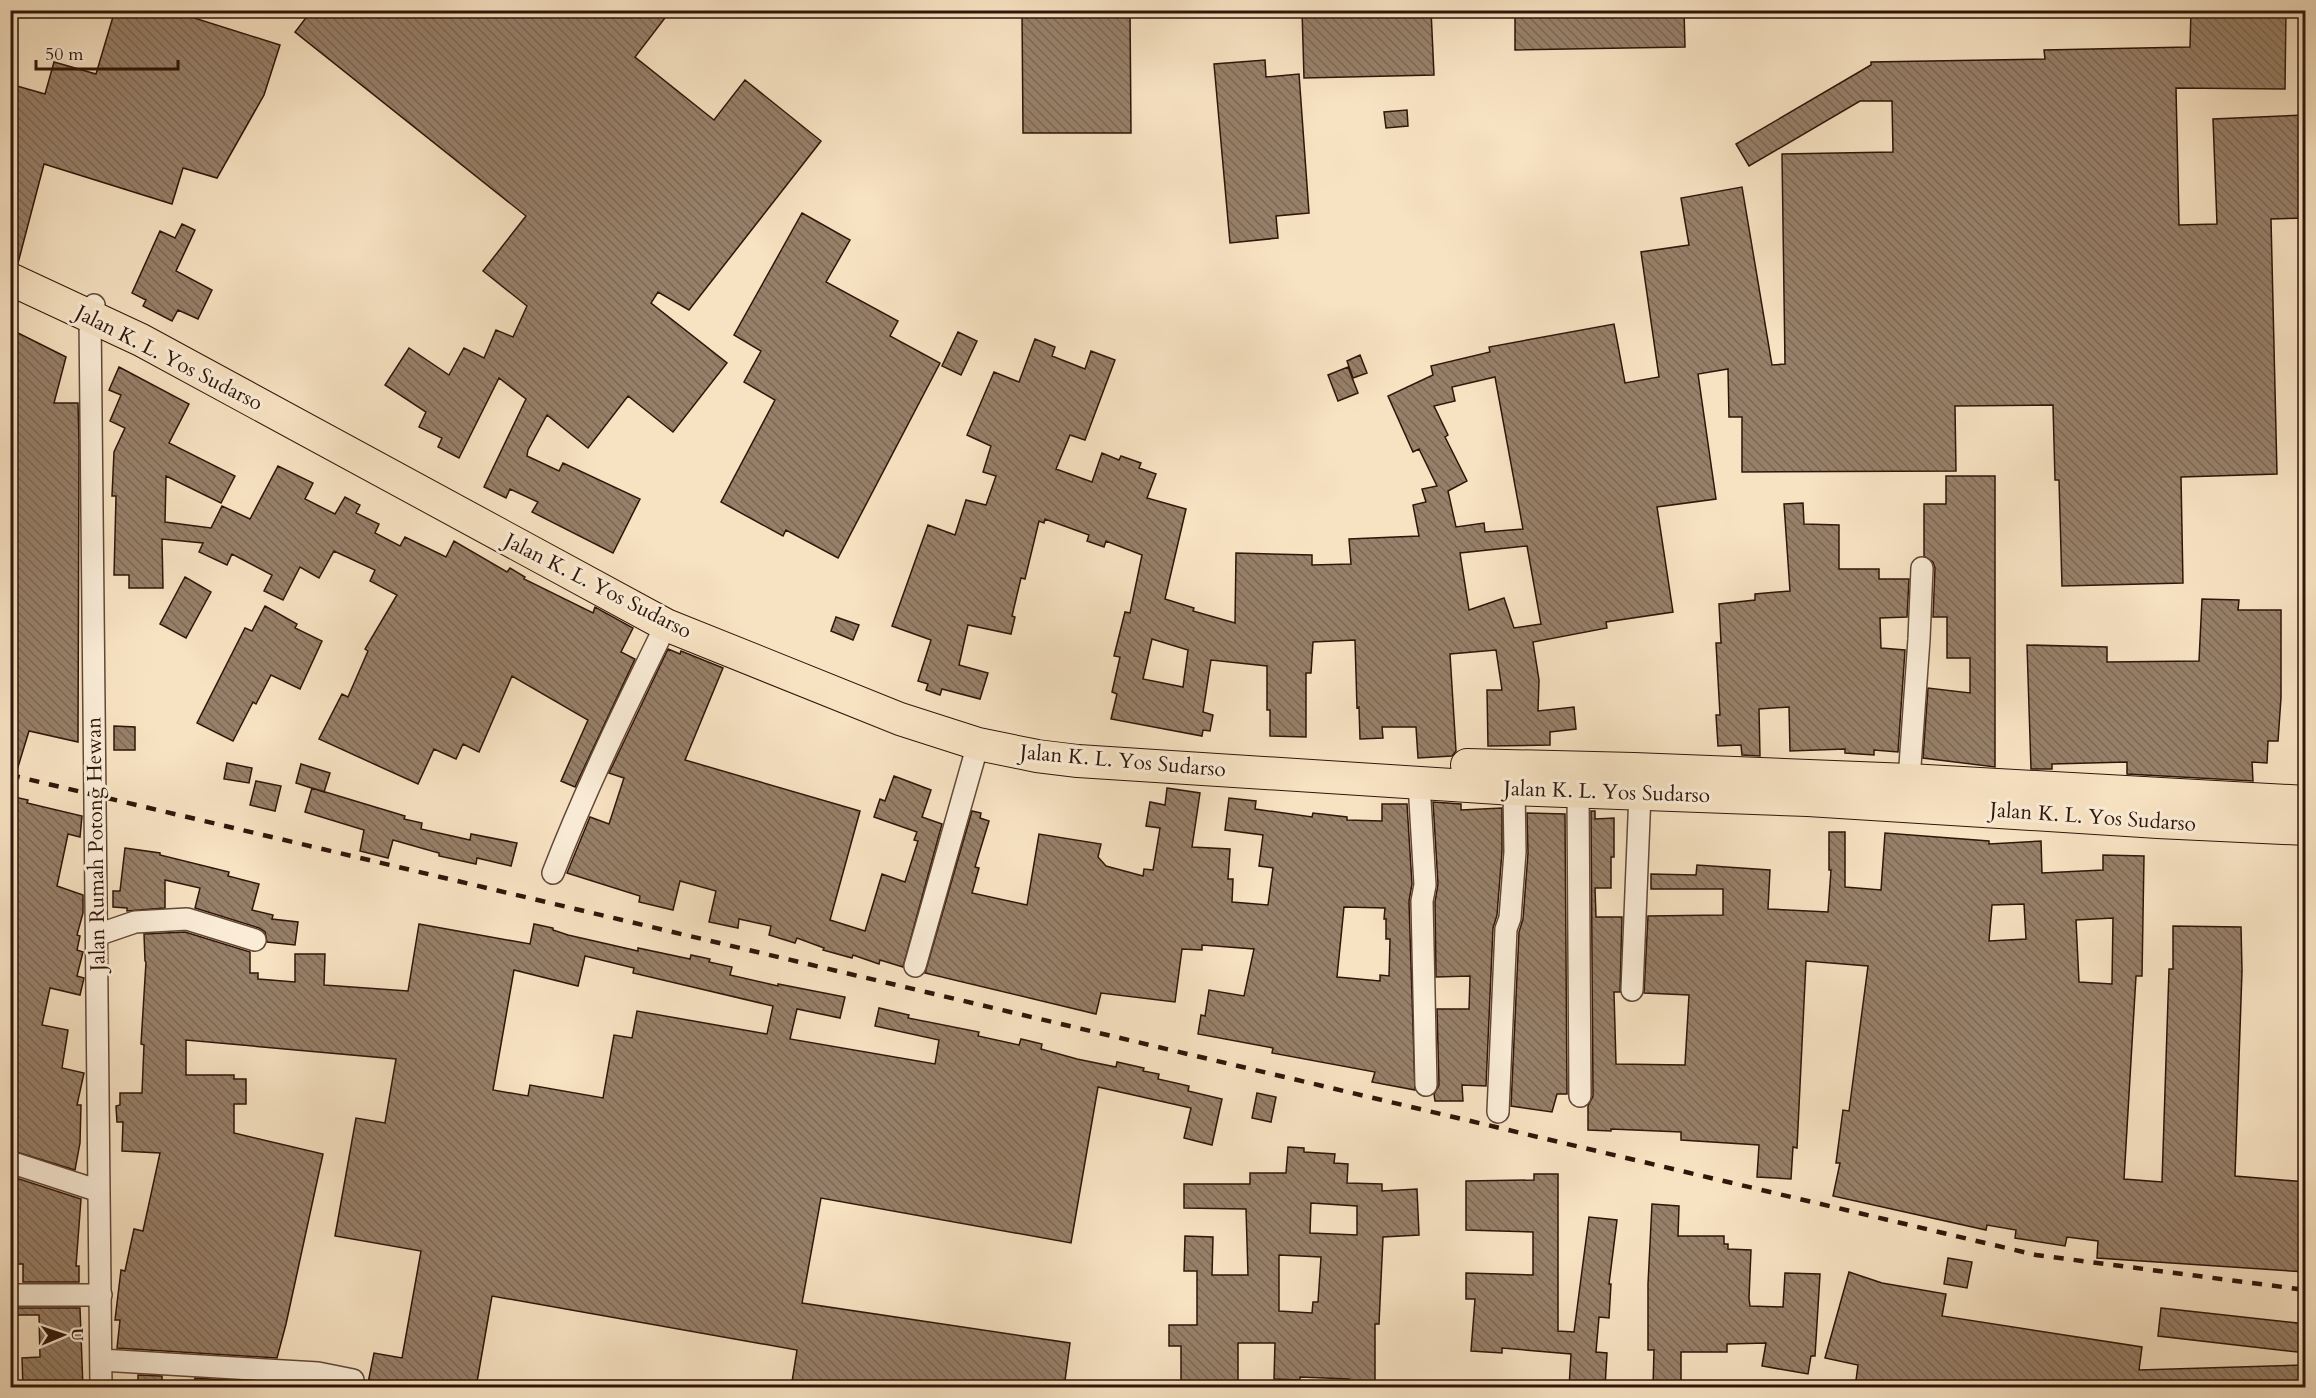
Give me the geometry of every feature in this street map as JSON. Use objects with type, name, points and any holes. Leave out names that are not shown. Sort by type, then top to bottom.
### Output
[{"type":"highway","name":"Jalan K. L. Yos Sudarso","points":[[10,261],[162,351],[666,625],[900,719],[978,744],[1037,756],[1078,761],[1419,783],[1514,789],[1808,800],[2306,829]]},
{"type":"highway","name":"Jalan K. L. Yos Sudarso","points":[[10,279],[155,331],[667,606],[907,705],[986,729],[1083,742],[1492,766],[1909,780],[2306,802]]},
{"type":"street","name":"Jalan Rumah Potong Hewan","points":[[93,309],[101,1388]]},
{"type":"street","points":[[1909,780],[1922,568]]},
{"type":"street","points":[[553,873],[588,793],[598,764],[666,625]]},
{"type":"street","points":[[915,966],[978,744]]},
{"type":"street","points":[[1419,783],[1425,885],[1422,901],[1426,1085]]},
{"type":"street","points":[[1498,1112],[1506,929],[1510,918],[1515,852],[1514,789]]},
{"type":"street","points":[[1578,791],[1580,1096]]},
{"type":"street","points":[[1632,990],[1640,793]]},
{"type":"street","points":[[97,935],[135,922],[187,919],[255,940]]},
{"type":"street","points":[[10,1162],[99,1191]]},
{"type":"street","points":[[10,1295],[100,1295]]},
{"type":"street","points":[[101,1360],[318,1373],[353,1380]]},
{"type":"building","points":[[115,10],[169,10],[280,45],[264,95],[217,178],[183,168],[172,204],[44,164],[18,263],[10,261],[10,84],[45,94],[54,62],[96,74]]},
{"type":"building","points":[[312,10],[671,10],[635,57],[714,120],[745,80],[821,141],[689,310],[658,292],[651,303],[727,363],[673,432],[628,396],[588,448],[547,415],[528,450],[527,456],[559,471],[563,463],[640,499],[613,553],[532,512],[538,502],[510,489],[506,498],[484,487],[526,399],[499,378],[459,458],[438,447],[442,438],[419,427],[426,412],[385,385],[409,348],[449,375],[464,348],[484,358],[496,330],[513,337],[527,306],[483,271],[526,216],[295,32]]},
{"type":"building","points":[[1022,10],[1130,10],[1131,133],[1023,133]]},
{"type":"building","points":[[1302,10],[1431,10],[1434,75],[1304,78]]},
{"type":"building","points":[[1515,10],[1684,10],[1685,47],[1515,50]]},
{"type":"building","points":[[2191,10],[2286,10],[2285,89],[2176,88],[2179,225],[2217,224],[2213,119],[2304,115],[2306,218],[2271,219],[2277,474],[2181,477],[2183,583],[2062,586],[2059,480],[2055,480],[2053,405],[1955,406],[1956,471],[1742,472],[1742,417],[1729,417],[1728,369],[1698,374],[1716,499],[1657,507],[1673,612],[1606,622],[1607,628],[1533,642],[1539,680],[1538,711],[1574,707],[1576,729],[1550,732],[1550,745],[1488,746],[1487,690],[1502,690],[1496,650],[1450,654],[1456,751],[1452,756],[1418,758],[1416,727],[1382,727],[1383,738],[1360,739],[1355,640],[1313,642],[1311,673],[1306,673],[1306,737],[1270,736],[1270,710],[1267,710],[1267,666],[1211,660],[1203,712],[1213,715],[1210,731],[1203,730],[1202,736],[1111,719],[1117,694],[1112,692],[1120,657],[1114,656],[1125,612],[1130,613],[1142,555],[1106,541],[1104,547],[1087,541],[1089,535],[1045,519],[1044,523],[1039,521],[1025,579],[1021,578],[1012,616],[1015,617],[1011,634],[968,625],[959,665],[988,673],[980,699],[942,689],[940,695],[926,690],[928,684],[918,681],[931,640],[892,626],[928,525],[955,535],[966,500],[986,505],[996,476],[983,472],[991,446],[967,435],[994,372],[1019,382],[1035,339],[1055,347],[1052,356],[1085,369],[1091,351],[1115,360],[1085,440],[1070,435],[1056,469],[1092,482],[1102,453],[1119,460],[1121,456],[1141,463],[1139,468],[1156,474],[1147,498],[1186,509],[1165,599],[1194,608],[1193,611],[1235,623],[1236,553],[1312,555],[1312,565],[1351,564],[1349,539],[1419,536],[1413,505],[1426,502],[1422,489],[1437,486],[1419,449],[1413,452],[1388,396],[1433,375],[1431,366],[1490,352],[1489,347],[1614,324],[1625,383],[1659,377],[1641,252],[1689,245],[1681,198],[1742,187],[1772,365],[1785,364],[1782,154],[1893,152],[1892,101],[1860,101],[1749,166],[1736,144],[1871,65],[1871,62],[2045,59],[2044,50],[2190,47]],"holes":[[[1495,377],[1523,529],[1485,532],[1484,523],[1456,527],[1448,491],[1467,481],[1445,437],[1448,435],[1434,406],[1455,401],[1452,387]],[[1527,546],[1541,624],[1514,628],[1504,598],[1469,610],[1460,553]],[[1152,639],[1188,650],[1183,687],[1143,679]]]},
{"type":"building","points":[[1265,60],[1266,77],[1299,74],[1309,213],[1276,216],[1278,238],[1230,243],[1214,64]]},
{"type":"building","points":[[1407,110],[1408,126],[1386,128],[1384,112]]},
{"type":"building","points":[[802,213],[850,240],[826,282],[898,321],[890,336],[940,363],[838,558],[786,530],[783,536],[721,502],[775,400],[744,382],[761,351],[734,335]]},
{"type":"building","points":[[182,224],[195,230],[176,271],[212,290],[198,319],[178,310],[172,321],[143,306],[146,300],[132,293],[160,231],[175,238]]},
{"type":"building","points":[[10,329],[66,357],[54,403],[78,403],[79,444],[78,742],[29,731],[14,780],[10,779]]},
{"type":"building","points":[[958,332],[977,341],[961,375],[942,366]]},
{"type":"building","points":[[1360,355],[1367,373],[1353,378],[1347,361]]},
{"type":"building","points":[[119,367],[189,404],[169,443],[235,476],[221,503],[166,476],[165,522],[211,528],[222,506],[250,519],[278,466],[313,483],[305,499],[335,514],[345,497],[360,505],[356,513],[379,524],[375,533],[400,546],[405,537],[446,557],[454,541],[507,572],[510,568],[525,577],[524,579],[593,613],[595,607],[633,628],[621,652],[635,659],[575,787],[561,781],[588,720],[512,676],[479,752],[463,744],[456,759],[434,749],[418,784],[319,739],[342,694],[348,697],[368,651],[365,649],[397,595],[370,581],[375,570],[334,551],[319,578],[300,567],[283,600],[264,591],[272,575],[232,554],[227,565],[199,552],[203,543],[162,539],[163,588],[129,588],[129,575],[114,575],[116,496],[112,496],[114,452],[125,428],[110,421],[121,395],[109,390]]},
{"type":"building","points":[[1348,367],[1358,393],[1338,401],[1328,375]]},
{"type":"building","points":[[1946,476],[1995,476],[1995,767],[1923,758],[1928,688],[1970,693],[1970,658],[1947,658],[1947,617],[1933,617],[1935,568],[1933,562],[1924,556],[1924,504],[1946,504]]},
{"type":"building","points":[[1803,503],[1804,524],[1839,525],[1839,569],[1879,569],[1879,579],[1909,579],[1907,617],[1880,618],[1881,648],[1905,650],[1898,752],[1874,750],[1874,755],[1845,753],[1845,749],[1790,751],[1789,707],[1759,709],[1760,756],[1742,755],[1741,745],[1718,746],[1716,715],[1720,715],[1716,643],[1721,643],[1719,604],[1755,600],[1755,594],[1790,591],[1784,504]]},
{"type":"building","points":[[185,577],[211,592],[186,638],[160,624]]},
{"type":"building","points":[[2202,599],[2239,600],[2238,610],[2281,610],[2281,698],[2278,741],[2268,741],[2267,763],[2252,762],[2253,781],[2127,774],[2127,762],[2052,764],[2052,769],[2031,769],[2027,645],[2107,647],[2107,662],[2199,661]]},
{"type":"building","points":[[265,606],[297,624],[295,628],[322,641],[300,689],[271,675],[256,704],[253,702],[233,741],[197,723],[245,628],[252,631]]},
{"type":"building","points":[[836,617],[859,625],[853,640],[831,631]]},
{"type":"building","points":[[668,649],[680,654],[681,651],[723,668],[685,760],[860,811],[830,920],[865,931],[882,874],[905,882],[918,841],[914,840],[917,832],[874,817],[880,799],[885,801],[894,776],[931,790],[922,817],[942,824],[903,967],[880,960],[879,964],[853,955],[852,958],[823,950],[824,948],[797,938],[795,943],[769,935],[771,926],[739,919],[738,928],[709,922],[716,891],[680,881],[673,910],[639,902],[640,896],[567,873],[590,817],[609,824],[624,778],[609,773]]},
{"type":"building","points":[[114,726],[135,727],[135,750],[114,750]]},
{"type":"building","points":[[227,763],[252,768],[249,783],[224,779]]},
{"type":"building","points":[[301,764],[330,773],[324,792],[296,783]]},
{"type":"building","points":[[256,781],[281,786],[275,811],[250,805]]},
{"type":"building","points":[[312,788],[405,816],[404,819],[422,823],[421,829],[470,840],[471,834],[517,843],[511,866],[477,858],[476,864],[439,856],[439,853],[393,840],[388,858],[360,851],[364,830],[305,812]]},
{"type":"building","points":[[1167,788],[1200,793],[1192,847],[1230,849],[1228,879],[1233,879],[1232,902],[1268,905],[1273,868],[1259,866],[1263,835],[1225,830],[1229,798],[1256,801],[1255,809],[1312,817],[1313,813],[1347,817],[1347,820],[1382,821],[1382,804],[1407,804],[1412,884],[1409,901],[1415,1090],[1372,1082],[1375,1072],[1272,1053],[1273,1048],[1198,1034],[1201,1015],[1205,1016],[1209,990],[1244,996],[1254,949],[1202,945],[1202,950],[1182,949],[1175,1002],[1101,993],[1096,1014],[925,973],[972,811],[981,813],[980,818],[989,821],[975,867],[979,868],[972,893],[1027,905],[1039,834],[1101,844],[1098,857],[1106,866],[1143,876],[1144,869],[1153,870],[1160,828],[1146,826],[1150,802],[1165,805]],"holes":[[[1344,907],[1385,908],[1386,939],[1390,939],[1389,976],[1380,975],[1380,981],[1337,977]]]},
{"type":"building","points":[[10,796],[28,800],[27,803],[82,816],[80,837],[68,834],[57,886],[83,895],[83,913],[77,935],[80,936],[77,950],[83,952],[77,976],[84,978],[80,995],[50,988],[42,1025],[68,1030],[62,1068],[84,1073],[77,1105],[81,1105],[80,1143],[75,1170],[10,1150],[10,1124],[12,1124],[14,1095],[10,1095],[10,1043],[17,1006],[10,1005],[14,976],[10,976]]},
{"type":"building","points":[[1433,802],[1461,804],[1461,810],[1502,808],[1502,852],[1497,915],[1493,928],[1486,1086],[1462,1085],[1463,1101],[1435,1101],[1434,1094],[1439,1085],[1437,1009],[1469,1009],[1470,976],[1436,977],[1435,902],[1438,884]]},
{"type":"building","points":[[1591,811],[1595,811],[1595,819],[1614,818],[1611,888],[1595,888],[1596,917],[1622,917],[1620,992],[1614,992],[1616,1064],[1685,1065],[1689,995],[1644,993],[1648,916],[1723,915],[1723,889],[1651,889],[1651,874],[1696,875],[1697,865],[1770,870],[1768,909],[1828,912],[1831,870],[1829,870],[1829,832],[1845,832],[1845,887],[1881,890],[1885,833],[1989,841],[1989,844],[2041,841],[2042,873],[2103,870],[2103,855],[2144,856],[2142,976],[2136,976],[2124,1179],[2162,1182],[2169,969],[2173,969],[2173,926],[2241,927],[2242,971],[2235,1176],[2306,1182],[2306,1272],[2097,1258],[2098,1241],[2067,1237],[2065,1246],[2015,1238],[2016,1230],[1987,1225],[1986,1230],[1833,1196],[1840,1163],[1836,1163],[1843,1110],[1849,1111],[1868,966],[1806,961],[1797,1148],[1793,1147],[1791,1179],[1757,1177],[1759,1145],[1681,1140],[1681,1132],[1588,1130],[1588,1106],[1593,1096]],"holes":[[[2024,904],[2026,939],[1989,941],[1992,905]],[[2113,918],[2112,984],[2079,982],[2076,920]]]},
{"type":"building","points":[[1527,813],[1565,814],[1567,1094],[1557,1094],[1552,1112],[1511,1106],[1519,932],[1523,919],[1528,853]]},
{"type":"building","points":[[125,848],[160,853],[160,855],[229,872],[228,876],[259,884],[252,910],[273,915],[272,919],[298,922],[295,945],[267,942],[265,932],[259,928],[195,908],[200,888],[165,880],[165,908],[127,911],[127,908],[113,907],[113,891],[120,891]]},
{"type":"building","points":[[419,924],[530,944],[534,924],[553,928],[553,930],[568,935],[638,951],[638,948],[690,959],[691,955],[710,959],[709,962],[732,967],[730,975],[845,997],[840,1018],[797,1009],[790,1039],[935,1064],[939,1040],[875,1026],[879,1008],[909,1015],[908,1018],[979,1032],[978,1036],[1019,1045],[1021,1039],[1042,1044],[1041,1049],[1077,1059],[1116,1067],[1117,1062],[1144,1068],[1143,1071],[1159,1074],[1158,1079],[1189,1086],[1188,1091],[1222,1099],[1212,1145],[1184,1138],[1191,1108],[1098,1087],[1071,1243],[821,1198],[802,1303],[1070,1343],[1064,1388],[791,1388],[797,1350],[492,1296],[476,1388],[367,1388],[374,1353],[402,1358],[421,1251],[335,1236],[356,1118],[385,1123],[396,1059],[186,1040],[186,1075],[234,1075],[234,1079],[246,1079],[246,1104],[234,1104],[234,1133],[323,1154],[286,1324],[277,1358],[117,1348],[120,1320],[115,1320],[121,1270],[125,1271],[134,1229],[143,1231],[160,1153],[122,1151],[123,1122],[117,1122],[116,1106],[120,1105],[120,1093],[142,1093],[144,1045],[141,1044],[146,962],[144,934],[185,932],[250,952],[250,973],[258,973],[258,979],[295,982],[295,954],[325,954],[324,985],[408,991]],"holes":[[[585,956],[634,968],[633,973],[773,1006],[767,1034],[637,1011],[632,1038],[614,1035],[603,1098],[530,1085],[528,1096],[493,1090],[514,970],[578,986]]]},
{"type":"building","points":[[1257,1093],[1276,1097],[1271,1122],[1252,1118]]},
{"type":"building","points":[[1288,1147],[1304,1148],[1304,1152],[1335,1154],[1334,1163],[1348,1164],[1347,1183],[1382,1184],[1382,1191],[1417,1189],[1419,1235],[1383,1237],[1379,1324],[1375,1324],[1375,1388],[1349,1388],[1349,1379],[1300,1377],[1300,1380],[1274,1379],[1275,1343],[1238,1343],[1238,1386],[1181,1388],[1181,1346],[1169,1346],[1169,1325],[1197,1325],[1197,1271],[1184,1271],[1185,1236],[1213,1237],[1212,1275],[1248,1275],[1246,1209],[1184,1208],[1184,1184],[1250,1184],[1250,1173],[1286,1173]],"holes":[[[1311,1203],[1357,1206],[1357,1235],[1310,1233]],[[1279,1255],[1321,1257],[1318,1302],[1313,1302],[1312,1313],[1279,1311]]]},
{"type":"building","points":[[1534,1174],[1558,1174],[1558,1331],[1574,1332],[1589,1217],[1617,1220],[1609,1284],[1611,1284],[1609,1318],[1599,1317],[1596,1352],[1607,1353],[1605,1388],[1569,1388],[1571,1354],[1502,1348],[1502,1353],[1471,1351],[1475,1299],[1466,1299],[1466,1273],[1533,1275],[1533,1232],[1466,1230],[1466,1181],[1534,1180]]},
{"type":"building","points":[[10,1176],[81,1199],[76,1266],[79,1266],[79,1282],[23,1282],[23,1264],[16,1264],[17,1237],[10,1236]]},
{"type":"building","points":[[1652,1204],[1679,1206],[1678,1236],[1724,1236],[1724,1244],[1728,1244],[1728,1249],[1751,1250],[1750,1306],[1783,1307],[1785,1273],[1820,1274],[1815,1356],[1811,1356],[1808,1374],[1762,1366],[1766,1343],[1727,1344],[1727,1352],[1681,1352],[1681,1388],[1653,1388],[1654,1350],[1648,1350],[1648,1284]]},
{"type":"building","points":[[1948,1258],[1972,1262],[1967,1288],[1944,1284]]},
{"type":"building","points":[[1849,1272],[1882,1283],[1946,1294],[1942,1316],[2142,1347],[2139,1370],[2306,1365],[2306,1388],[1855,1388],[1858,1365],[1825,1358]]},
{"type":"building","points":[[10,1308],[80,1308],[83,1388],[23,1388],[22,1358],[40,1357],[39,1315],[10,1315]]},
{"type":"building","points":[[2161,1308],[2306,1324],[2306,1353],[2158,1336]]},
{"type":"building","points":[[138,1375],[162,1376],[162,1388],[138,1388]]},
{"type":"building","points":[[195,1378],[271,1383],[269,1388],[193,1388]]},
{"type":"railway","points":[[10,775],[2036,1255],[2306,1290]]}]
